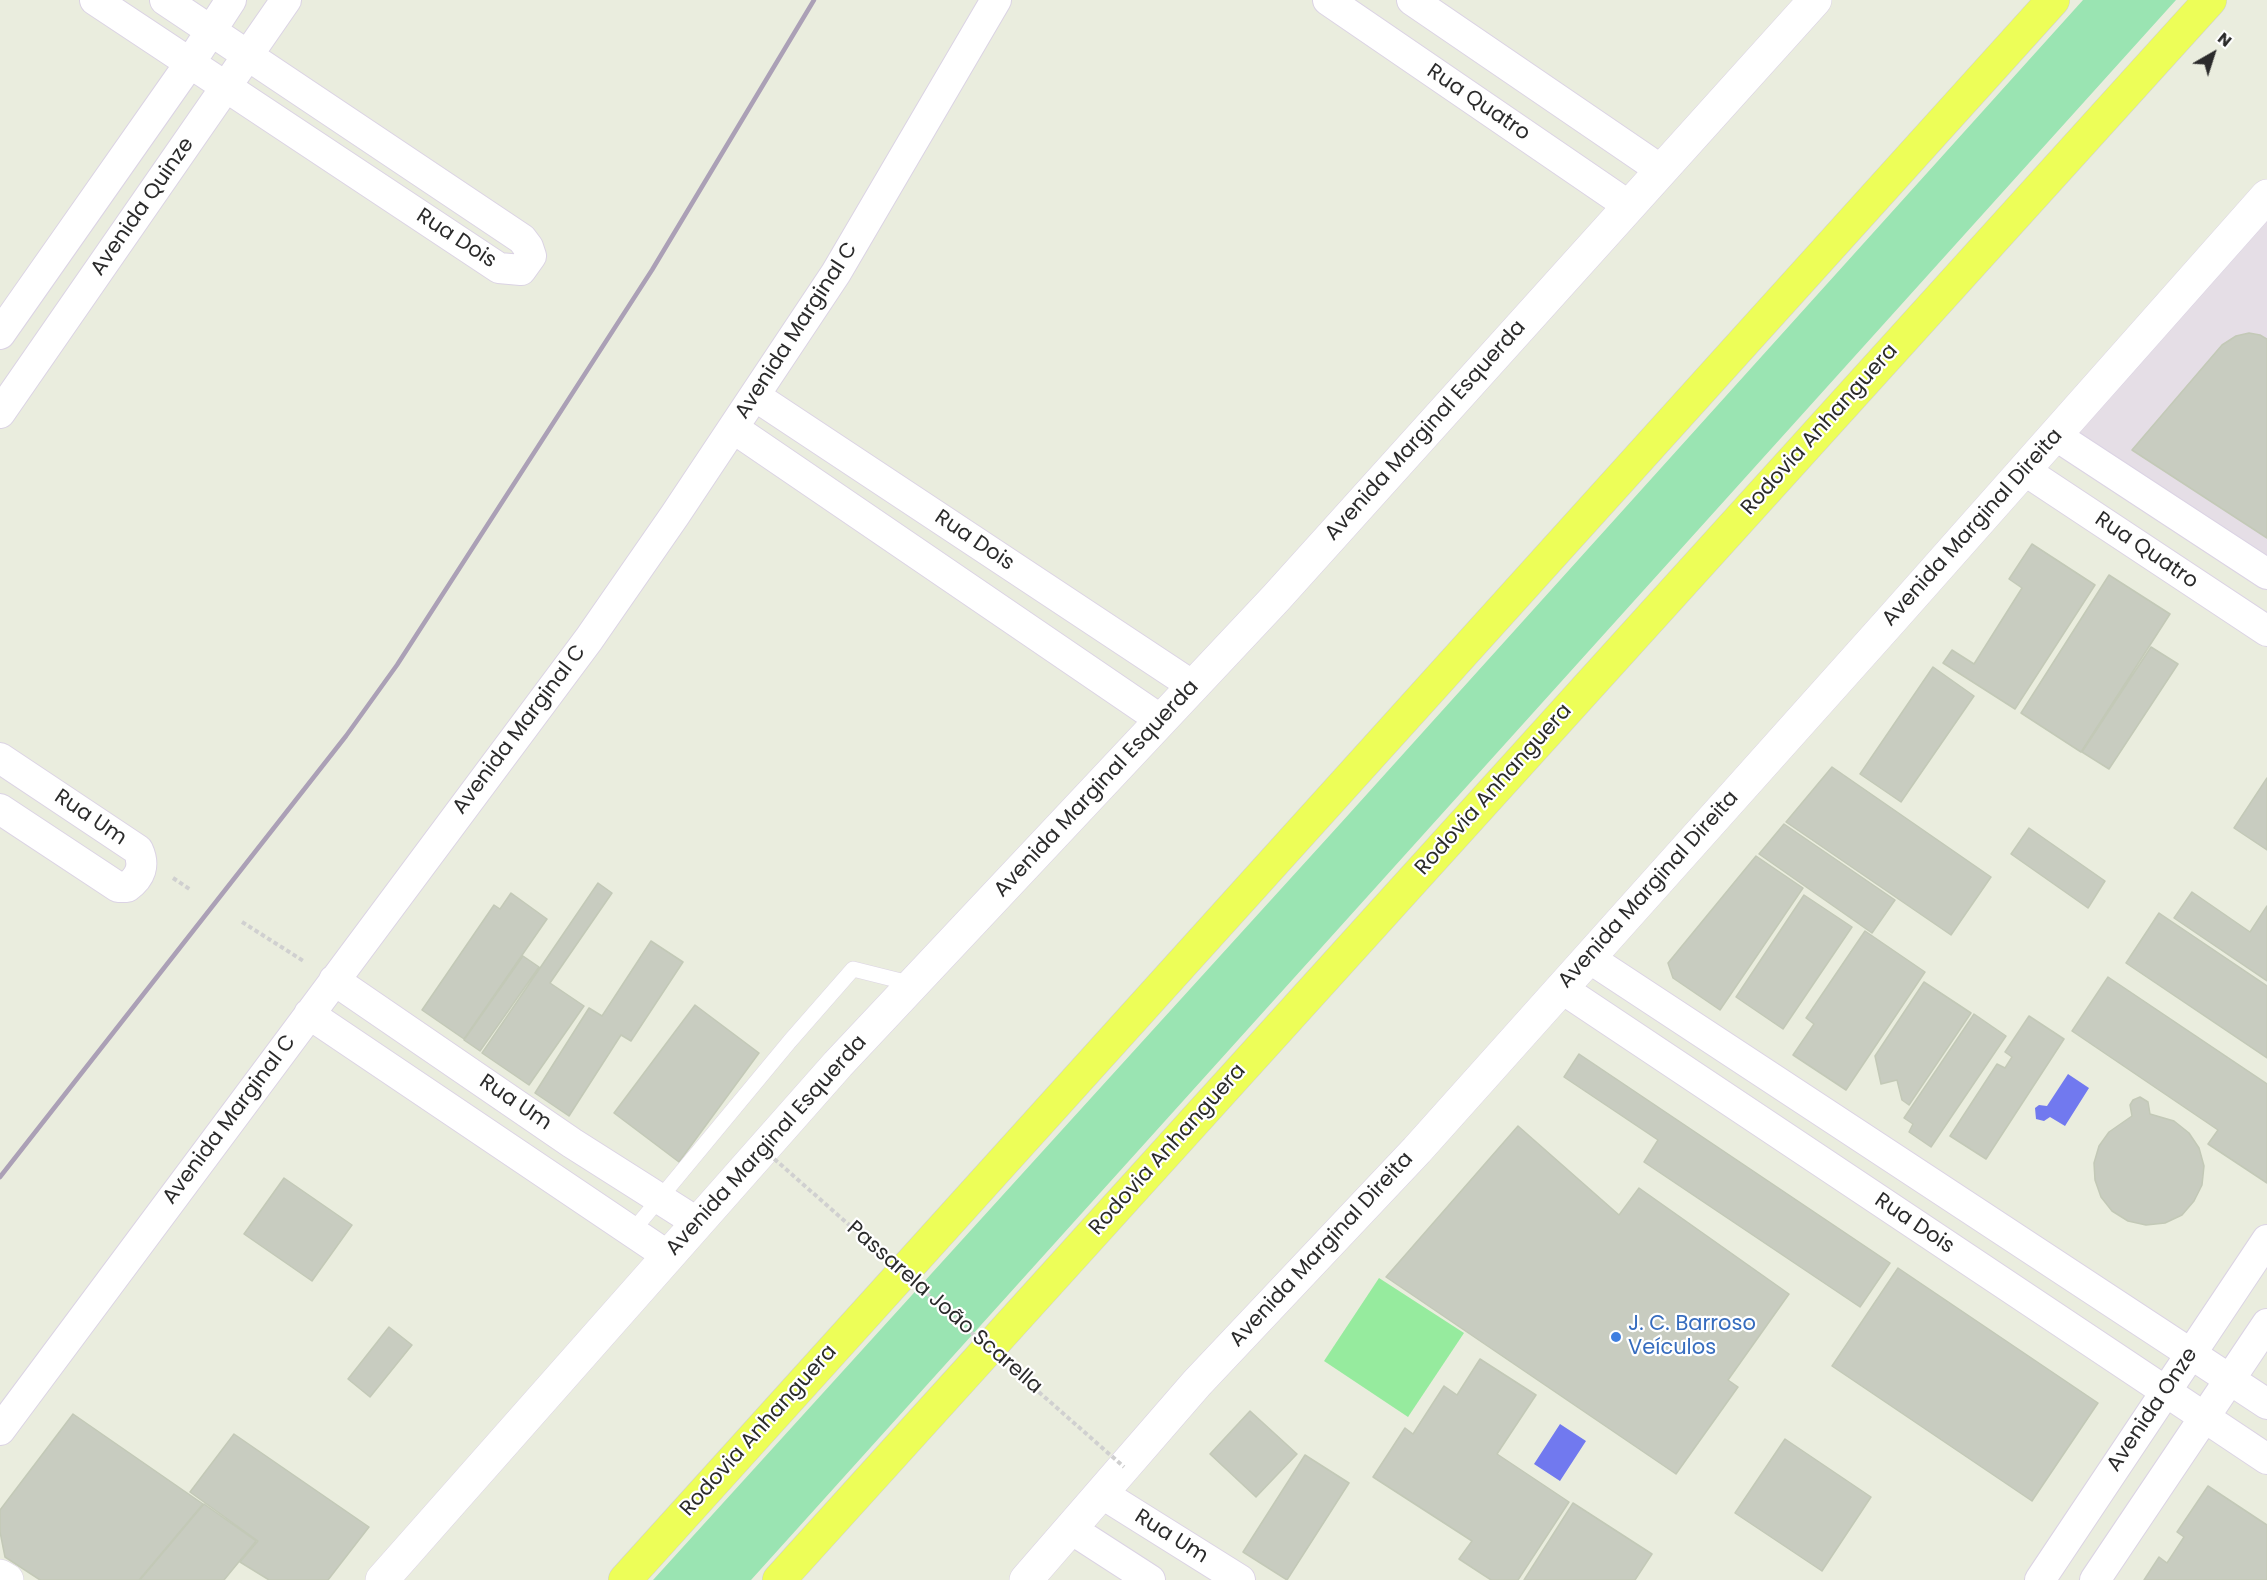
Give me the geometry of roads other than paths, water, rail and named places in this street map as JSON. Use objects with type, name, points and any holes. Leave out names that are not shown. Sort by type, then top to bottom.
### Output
[{"type":"highway","name":"Rodovia Anhanguera","points":[[625,1580],[2053,0]]},
{"type":"highway","name":"Rodovia Anhanguera","points":[[779,1580],[2210,0]]},
{"type":"main road","name":"Avenida Marginal Esquerda","points":[[382,1580],[838,1064],[1276,598],[1815,0]]},
{"type":"main road","name":"Avenida Marginal Direita","points":[[1026,1580],[1197,1383],[1417,1150],[2267,196]]},
{"type":"main road","points":[[0,1576],[7,1580]]},
{"type":"street","name":"Rua Dois","points":[[95,0],[499,268],[521,270],[527,263],[531,256],[522,239],[165,0]]},
{"type":"street","name":"Avenida Quinze","points":[[0,334],[190,63],[231,0]]},
{"type":"street","name":"Avenida Quinze","points":[[0,413],[286,0]]},
{"type":"street","name":"Avenida Marginal C","points":[[0,1430],[589,639],[836,273],[996,0]]},
{"type":"street","name":"Rua Quatro","points":[[1328,0],[1629,206]]},
{"type":"street","points":[[1412,0],[1661,170]]},
{"type":"street","name":"Rua Dois","points":[[755,396],[1193,686]]},
{"type":"street","name":"Rua Dois","points":[[733,428],[1161,720]]},
{"type":"street","points":[[2055,435],[2267,574]]},
{"type":"street","name":"Rua Quatro","points":[[2024,470],[2267,631]]},
{"type":"street","name":"Rua Um","points":[[0,758],[138,850],[142,859],[138,876],[127,887],[118,887],[0,809]]},
{"type":"street","name":"Rua Dois","points":[[1589,958],[2267,1404]]},
{"type":"street","name":"Rua Um","points":[[334,980],[572,1143],[698,1223]]},
{"type":"street","name":"Rua Dois","points":[[1561,988],[2267,1459]]},
{"type":"street","name":"Rua Um","points":[[309,1014],[631,1233],[669,1256]]},
{"type":"street","name":"Avenida Onze","points":[[2040,1580],[2267,1240]]},
{"type":"street","points":[[2095,1580],[2267,1324]]},
{"type":"street","name":"Rua Um","points":[[1101,1493],[1240,1580]]},
{"type":"street","points":[[1071,1529],[1150,1580]]},
{"type":"lane","points":[[631,1233],[790,1041],[853,969],[913,984]]},
{"type":"railway","points":[[0,1177],[346,736],[397,665],[652,270],[814,0]]},
{"type":"place","name":"J. C. Barroso Veículos","points":[[1616,1337]]}]
